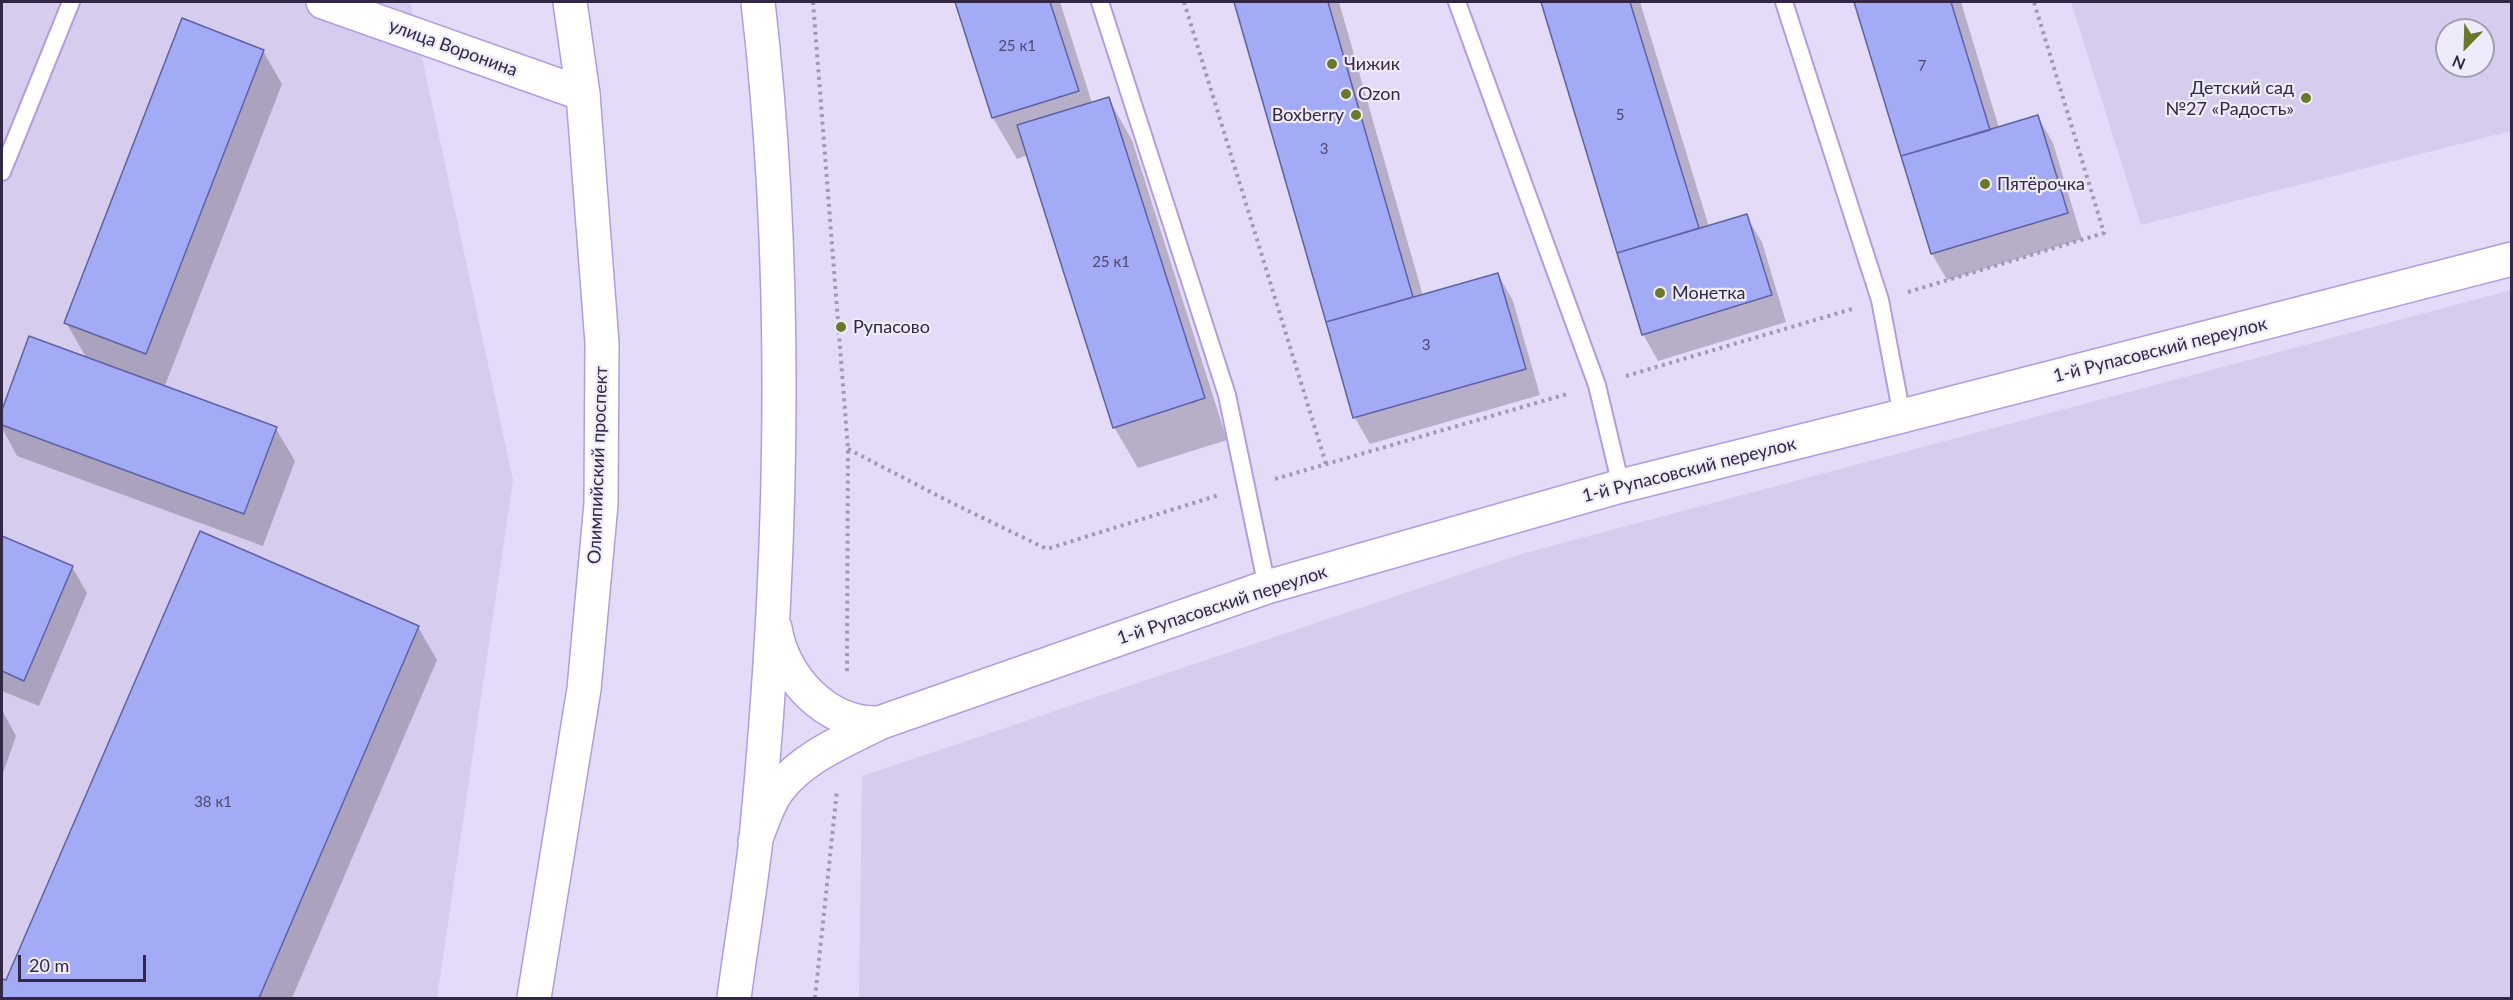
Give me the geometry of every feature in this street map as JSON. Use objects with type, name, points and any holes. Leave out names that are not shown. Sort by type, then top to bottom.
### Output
[{"type":"street","name":"улица Воронина","points":[[322,2],[583,94]]},
{"type":"street","name":"Олимпийский проспект","points":[[534,999],[584,688],[601,504],[602,343],[583,94],[570,2]]},
{"type":"street","points":[[734,999],[755,841],[778,500],[780,303],[769,92],[758,2]]},
{"type":"street","name":"1-й Рупасовский переулок","points":[[755,841],[767,810],[778,790],[791,776],[847,729],[879,723],[1267,587],[1620,486],[2511,259]]},
{"type":"street","points":[[771,608],[776,637],[785,659],[803,688],[847,729]]},
{"type":"lane","points":[[2,172],[71,2]]},
{"type":"lane","points":[[1100,2],[1227,395],[1267,587]]},
{"type":"lane","points":[[1457,2],[1597,385],[1620,486]]},
{"type":"lane","points":[[1784,2],[1880,300],[1902,416]]},
{"type":"path","points":[[813,2],[848,449],[847,729],[837,784],[815,999]]},
{"type":"path","points":[[1184,2],[1326,464]]},
{"type":"shaded area","points":[[2,2],[410,2],[513,480],[437,998],[2,998]]},
{"type":"shaded area","name":"Детский сад №27 «Радость»","points":[[2071,2],[2511,2],[2511,131],[2141,225]]},
{"type":"shaded area","points":[[2511,290],[2511,998],[859,998],[862,776],[1521,554]]},
{"type":"building","points":[[955,2],[1050,2],[1079,91],[992,118]]},
{"type":"building","points":[[1234,2],[1328,2],[1413,297],[1326,322]]},
{"type":"building","points":[[1541,2],[1630,2],[1699,228],[1617,253]]},
{"type":"building","points":[[1854,2],[1951,2],[1990,130],[1901,156]]},
{"type":"building","points":[[182,18],[264,50],[146,354],[64,323]]},
{"type":"building","points":[[1109,97],[1205,398],[1113,428],[1017,125]]},
{"type":"building","name":"Пятёрочка","points":[[2038,115],[2068,213],[1931,254],[1901,156]]},
{"type":"building","points":[[1747,214],[1772,295],[1642,335],[1617,253]]},
{"type":"building","points":[[1498,273],[1526,369],[1353,418],[1326,322]]},
{"type":"building","points":[[29,336],[277,427],[244,514],[2,425],[2,410]]},
{"type":"building","points":[[200,531],[419,626],[259,998],[2,998],[2,979],[6,980]]},
{"type":"building","points":[[2,536],[73,566],[24,681],[2,671]]},
{"type":"place","name":"Чижик","points":[[1332,64]]},
{"type":"place","name":"Ozon","points":[[1346,94]]},
{"type":"place","name":"Детский сад №27 «Радость»","points":[[2306,98]]},
{"type":"place","name":"Boxberry","points":[[1356,115]]},
{"type":"place","name":"Пятёрочка","points":[[1985,184]]},
{"type":"place","name":"Монетка","points":[[1660,293]]},
{"type":"place","name":"Рупасово","points":[[841,327]]}]
